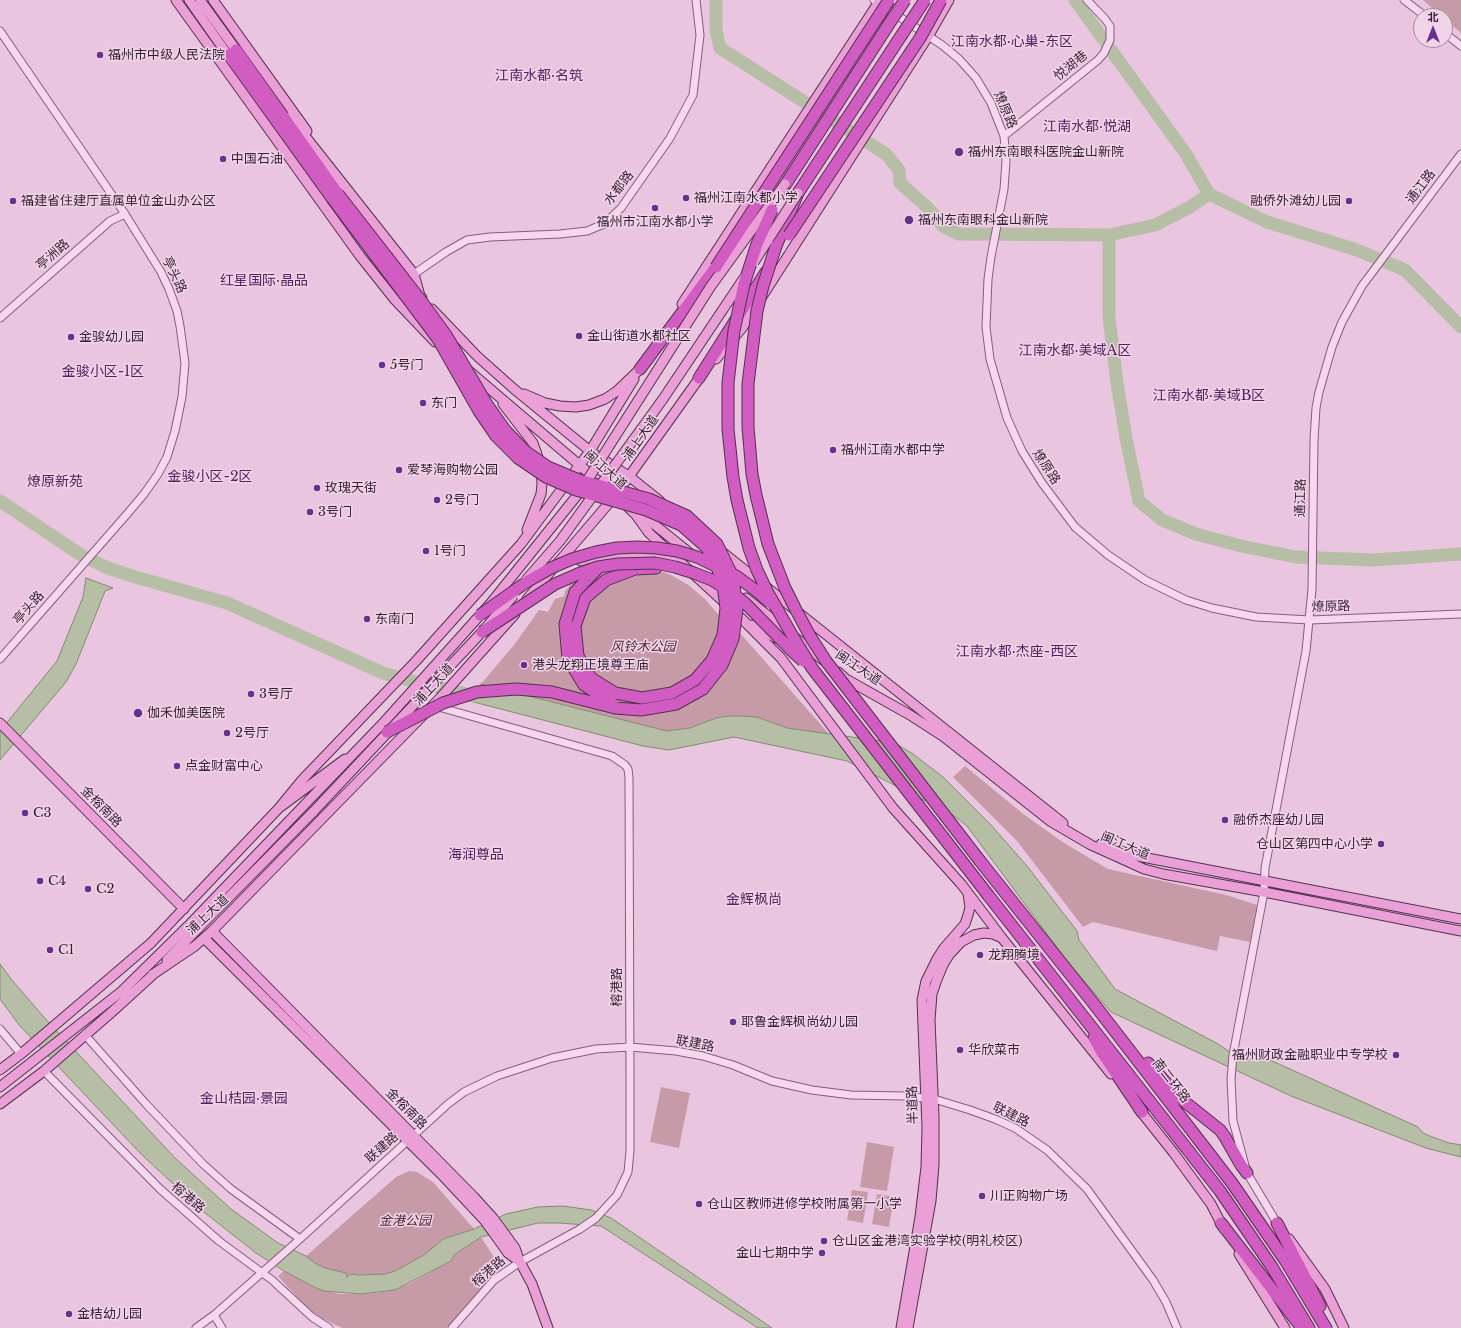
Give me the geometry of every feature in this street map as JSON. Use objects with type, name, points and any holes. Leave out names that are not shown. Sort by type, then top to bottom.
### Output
[{"type":"highway","points":[[640,369],[716,267],[889,0]]},
{"type":"highway","points":[[905,0],[785,184],[757,244],[744,284],[738,308],[730,358],[728,429],[737,500],[752,555],[768,593],[812,668],[1220,1191],[1272,1267],[1309,1328]]},
{"type":"highway","points":[[826,661],[810,636],[788,593],[768,544],[756,495],[748,427],[748,384],[757,311],[776,246],[798,193],[925,0]]},
{"type":"highway","points":[[699,378],[788,235],[920,38],[941,0]]},
{"type":"highway","points":[[232,53],[438,339],[479,411],[496,436],[518,458],[546,477],[576,490],[646,510],[681,525],[707,548],[722,578],[726,608],[723,635],[712,660],[696,680],[672,693],[642,698],[615,693],[591,678],[578,656],[575,626],[585,598],[606,580],[635,569],[675,567]]},
{"type":"highway","points":[[335,196],[422,302],[446,335],[492,412],[505,430],[525,451],[548,467],[579,480],[649,499],[687,516],[717,544],[733,577],[737,609],[733,639],[722,665],[703,688],[676,704],[641,710],[615,708],[552,692],[516,688],[477,692],[443,703],[387,732]]},
{"type":"highway","points":[[480,615],[528,581],[551,568],[572,559],[617,548],[657,548],[677,551],[697,557],[736,576],[758,592],[778,610],[826,661]]},
{"type":"highway","points":[[641,710],[611,703],[584,686],[568,659],[565,624],[575,592],[598,568],[629,554],[657,548]]},
{"type":"highway","points":[[482,632],[555,584],[578,574],[598,567],[618,564],[655,563],[675,567],[712,580],[730,591],[746,604],[793,652],[812,668]]},
{"type":"highway","name":"南二环路","points":[[826,661],[980,861],[1094,1004],[1232,1183],[1285,1260],[1326,1328]]},
{"type":"highway","points":[[1094,1004],[1137,1049],[1180,1098],[1220,1130],[1241,1165],[1247,1172]]},
{"type":"highway","points":[[1081,1013],[1101,1051],[1142,1112]]},
{"type":"highway","points":[[1277,1223],[1331,1328]]},
{"type":"highway","points":[[1221,1224],[1302,1328]]},
{"type":"main road","points":[[176,0],[346,237]]},
{"type":"main road","points":[[189,0],[373,221]]},
{"type":"main road","points":[[200,0],[346,237]]},
{"type":"main road","points":[[213,0],[373,221]]},
{"type":"main road","name":"浦上大道","points":[[152,975],[204,938],[440,698],[615,496],[630,477],[699,378],[742,328],[929,36],[949,0]]},
{"type":"main road","points":[[0,1070],[21,1054],[151,943],[279,808],[302,780],[416,661],[522,544],[590,451],[640,369],[877,1]]},
{"type":"main road","points":[[279,808],[340,762],[356,752],[480,615],[579,493],[711,286],[785,184]]},
{"type":"main road","name":"浦上大道","points":[[0,1104],[44,1071],[86,1036],[152,975],[314,811],[482,632],[560,541],[654,412],[735,291],[798,193]]},
{"type":"main road","name":"闽江大道","points":[[373,221],[414,274],[420,296],[473,351],[514,389],[590,451],[630,477],[1060,820],[1094,842],[1132,855],[1461,919]]},
{"type":"main road","name":"闽江大道","points":[[346,237],[395,300],[436,343],[580,464],[634,513],[650,521],[846,679],[910,716],[944,738],[1050,821],[1091,845],[1144,869],[1163,874],[1264,892],[1461,931]]},
{"type":"main road","points":[[514,389],[545,403],[576,407],[589,405],[605,399],[617,391],[640,369]]},
{"type":"main road","points":[[491,388],[533,443],[541,466],[541,494],[522,544]]},
{"type":"main road","points":[[634,513],[649,533],[741,618],[781,658],[894,808],[968,893],[1002,938],[1173,1152],[1206,1197],[1285,1328]]},
{"type":"main road","points":[[552,570],[587,559],[626,555],[658,557],[687,567]]},
{"type":"main road","points":[[741,618],[846,679]]},
{"type":"main road","name":"金榕南路","points":[[0,723],[184,909]]},
{"type":"main road","name":"浦上大道","points":[[0,1087],[122,991],[188,926],[356,752]]},
{"type":"main road","name":"半道路","points":[[908,1328],[933,1184],[935,1157],[922,1006],[925,987],[936,958],[965,924],[970,907],[968,893]]},
{"type":"main road","name":"金榕南路","points":[[212,930],[411,1138],[493,1218],[515,1248],[520,1262],[532,1284],[548,1328]]},
{"type":"main road","name":"半道路","points":[[900,1328],[925,1185],[930,1099],[932,994],[938,975],[949,955],[965,939],[984,933],[993,934],[1002,938]]},
{"type":"main road","points":[[204,938],[411,1138]]},
{"type":"main road","points":[[1277,1223],[1325,1289],[1344,1328]]},
{"type":"street","name":"水都路","points":[[414,274],[446,252],[467,240],[490,237],[560,234],[587,231],[604,224],[621,208],[670,138],[693,95],[700,35],[696,0]]},
{"type":"street","name":"悦湖巷","points":[[1004,136],[1098,60],[1104,53],[1110,40],[1110,26],[1087,0]]},
{"type":"street","points":[[1404,0],[1414,8]]},
{"type":"street","name":"燎原路","points":[[877,1],[959,58],[976,78],[991,103],[1004,136],[1005,178],[989,268],[986,327],[990,359],[1009,423],[1019,445],[1042,483],[1068,519],[1091,542],[1152,584],[1186,600],[1212,608],[1239,614],[1310,620],[1461,614]]},
{"type":"street","name":"亭头路","points":[[0,31],[125,214],[160,272],[173,299],[180,326],[184,353],[184,373],[180,411],[165,462],[144,494],[98,549],[0,660]]},
{"type":"street","points":[[1453,40],[1461,46]]},
{"type":"street","name":"通江路","points":[[1277,1223],[1247,1172],[1233,1121],[1231,1090],[1232,1069],[1264,892],[1264,880],[1306,651],[1310,620],[1313,551],[1315,421],[1319,392],[1332,347],[1342,322],[1362,286],[1461,154]]},
{"type":"street","name":"亭洲路","points":[[0,318],[110,221],[125,214]]},
{"type":"street","name":"榕港路","points":[[433,705],[612,756],[625,764],[628,769],[630,1047],[630,1150],[628,1172],[623,1185],[611,1203],[596,1218],[580,1229],[520,1262],[488,1286],[452,1328]]},
{"type":"street","points":[[0,1029],[21,1054]]},
{"type":"street","points":[[86,1036],[146,1104],[204,1164],[231,1189],[300,1239]]},
{"type":"street","name":"联建路","points":[[196,1328],[214,1315],[300,1239],[453,1100],[476,1086],[497,1076],[528,1065],[564,1055],[630,1047],[676,1051],[703,1056],[733,1065],[772,1081],[812,1090],[851,1095],[904,1096],[930,1099],[963,1107],[1008,1124],[1035,1140],[1057,1158],[1087,1189],[1153,1280],[1166,1302],[1177,1328]]},
{"type":"street","name":"榕港路","points":[[44,1071],[160,1189],[219,1241],[262,1272],[291,1296],[312,1317],[330,1328]]},
{"type":"street","points":[[214,1315],[222,1328]]},
{"type":"green space","points":[[1423,0],[1461,0],[1461,33],[1453,26],[1453,8],[1432,8]]},
{"type":"green space","name":"风铃木公园","points":[[622,569],[660,571],[669,574],[687,584],[705,599],[729,627],[733,625],[829,734],[787,728],[757,717],[741,716],[716,718],[690,728],[667,731],[481,684],[514,645],[539,610],[548,612],[555,599],[564,596],[565,591],[572,583],[596,574]]},
{"type":"green space","points":[[965,766],[1022,813],[1064,843],[1108,869],[1226,895],[1257,905],[1250,942],[1220,936],[1217,951],[1093,922],[1083,927],[1017,841],[953,777]]},
{"type":"green space","points":[[661,1087],[690,1093],[679,1148],[650,1142]]},
{"type":"green space","points":[[867,1142],[894,1147],[887,1191],[860,1187]]},
{"type":"green space","name":"金港公园","points":[[409,1171],[417,1172],[433,1182],[474,1229],[443,1239],[428,1253],[420,1258],[395,1271],[381,1275],[351,1274],[347,1277],[346,1273],[325,1268],[306,1256],[396,1177]]},
{"type":"green space","points":[[852,1190],[868,1192],[863,1223],[847,1220]]},
{"type":"green space","points":[[877,1194],[894,1197],[889,1227],[872,1224]]},
{"type":"green space","name":"金港公园","points":[[481,1237],[501,1268],[488,1278],[489,1282],[446,1328],[342,1328],[308,1309],[278,1276],[284,1271],[314,1287],[339,1294],[368,1294],[389,1291],[409,1284],[451,1261],[454,1255]]},
{"type":"shaded area","points":[[86,578],[113,588],[105,591],[76,664],[66,682],[0,760],[0,731],[57,661],[83,597]]},
{"type":"shaded area","points":[[481,684],[667,731],[690,728],[716,718],[741,716],[757,717],[787,728],[895,743],[913,754],[943,777],[990,824],[1027,866],[1077,931],[1079,940],[1115,989],[1218,1044],[1234,1055],[1246,1059],[1248,1050],[1418,1127],[1427,1135],[1449,1143],[1461,1145],[1461,1157],[1426,1148],[1291,1096],[1111,1012],[1070,965],[967,826],[953,815],[847,761],[734,737],[669,750],[643,746],[466,700]]},
{"type":"shaded area","points":[[0,964],[42,1015],[175,1158],[231,1209],[278,1243],[306,1256],[325,1268],[346,1273],[347,1277],[351,1274],[385,1274],[395,1271],[424,1255],[443,1239],[474,1229],[506,1214],[538,1207],[563,1206],[591,1210],[611,1218],[772,1328],[758,1328],[601,1226],[538,1223],[481,1237],[454,1255],[451,1261],[395,1290],[361,1294],[324,1291],[314,1287],[284,1271],[256,1253],[200,1209],[140,1153],[20,1026],[0,999]]},
{"type":"waterway","points":[[716,0],[716,31],[720,48],[886,154],[899,170],[900,183],[927,207],[944,227],[959,234],[1109,235],[1155,225],[1190,207],[1209,194]]},
{"type":"waterway","points":[[1075,0],[1186,154],[1209,194],[1267,222],[1354,249],[1405,270],[1461,327]]},
{"type":"waterway","points":[[1109,235],[1109,317],[1117,383],[1126,438],[1139,501],[1162,520],[1196,534],[1241,546],[1296,557],[1373,560],[1461,554]]},
{"type":"waterway","points":[[0,501],[81,555],[108,568],[227,603],[383,673],[476,696]]},
{"type":"place","name":"福州市中级人民法院","points":[[100,55]]},
{"type":"place","name":"福州东南眼科医院金山新院","points":[[959,152]]},
{"type":"place","name":"中国石油","points":[[223,159]]},
{"type":"place","name":"福州江南水都小学","points":[[686,198]]},
{"type":"place","name":"福建省住建厅直属单位金山办公区","points":[[13,201]]},
{"type":"place","name":"融侨外滩幼儿园","points":[[1349,201]]},
{"type":"place","name":"福州市江南水都小学","points":[[655,208]]},
{"type":"place","name":"福州东南眼科金山新院","points":[[909,220]]},
{"type":"place","name":"金山街道水都社区","points":[[579,336]]},
{"type":"place","name":"金骏幼儿园","points":[[71,337]]},
{"type":"place","name":"5号门","points":[[382,365]]},
{"type":"place","name":"东门","points":[[423,403]]},
{"type":"place","name":"福州江南水都中学","points":[[833,450]]},
{"type":"place","name":"爱琴海购物公园","points":[[399,470]]},
{"type":"place","name":"玫瑰天街","points":[[317,488]]},
{"type":"place","name":"2号门","points":[[437,500]]},
{"type":"place","name":"3号门","points":[[310,512]]},
{"type":"place","name":"1号门","points":[[426,551]]},
{"type":"place","name":"东南门","points":[[367,619]]},
{"type":"place","name":"港头龙翔正境尊王庙","points":[[524,665]]},
{"type":"place","name":"3号厅","points":[[251,694]]},
{"type":"place","name":"伽禾伽美医院","points":[[138,713]]},
{"type":"place","name":"2号厅","points":[[227,733]]},
{"type":"place","name":"点金财富中心","points":[[177,766]]},
{"type":"place","name":"C3","points":[[25,813]]},
{"type":"place","name":"融侨杰座幼儿园","points":[[1225,820]]},
{"type":"place","name":"仓山区第四中心小学","points":[[1381,844]]},
{"type":"place","name":"C4","points":[[40,881]]},
{"type":"place","name":"C2","points":[[88,889]]},
{"type":"place","name":"C1","points":[[50,950]]},
{"type":"place","name":"龙翔腾境","points":[[980,955]]},
{"type":"place","name":"耶鲁金辉枫尚幼儿园","points":[[733,1022]]},
{"type":"place","name":"华欣菜市","points":[[960,1050]]},
{"type":"place","name":"福州财政金融职业中专学校","points":[[1396,1055]]},
{"type":"place","name":"川正购物广场","points":[[982,1196]]},
{"type":"place","name":"仓山区教师进修学校附属第一小学","points":[[699,1204]]},
{"type":"place","name":"仓山区金港湾实验学校(明礼校区)","points":[[824,1241]]},
{"type":"place","name":"金山七期中学","points":[[822,1253]]},
{"type":"place","name":"金桔幼儿园","points":[[69,1314]]},
{"type":"district","name":"江南水都·心巢-东区","points":[[1012,42]]},
{"type":"district","name":"江南水都·名筑","points":[[539,76]]},
{"type":"district","name":"江南水都·悦湖","points":[[1087,127]]},
{"type":"district","name":"红星国际·晶品","points":[[264,281]]},
{"type":"district","name":"江南水都·美域A区","points":[[1075,351]]},
{"type":"district","name":"金骏小区-1区","points":[[103,372]]},
{"type":"district","name":"江南水都·美域B区","points":[[1209,396]]},
{"type":"district","name":"金骏小区-2区","points":[[210,477]]},
{"type":"district","name":"燎原新苑","points":[[55,482]]},
{"type":"district","name":"江南水都·杰座-西区","points":[[1017,652]]},
{"type":"district","name":"海润尊品","points":[[476,855]]},
{"type":"district","name":"金辉枫尚","points":[[754,900]]},
{"type":"district","name":"金山桔园·景园","points":[[244,1099]]}]
